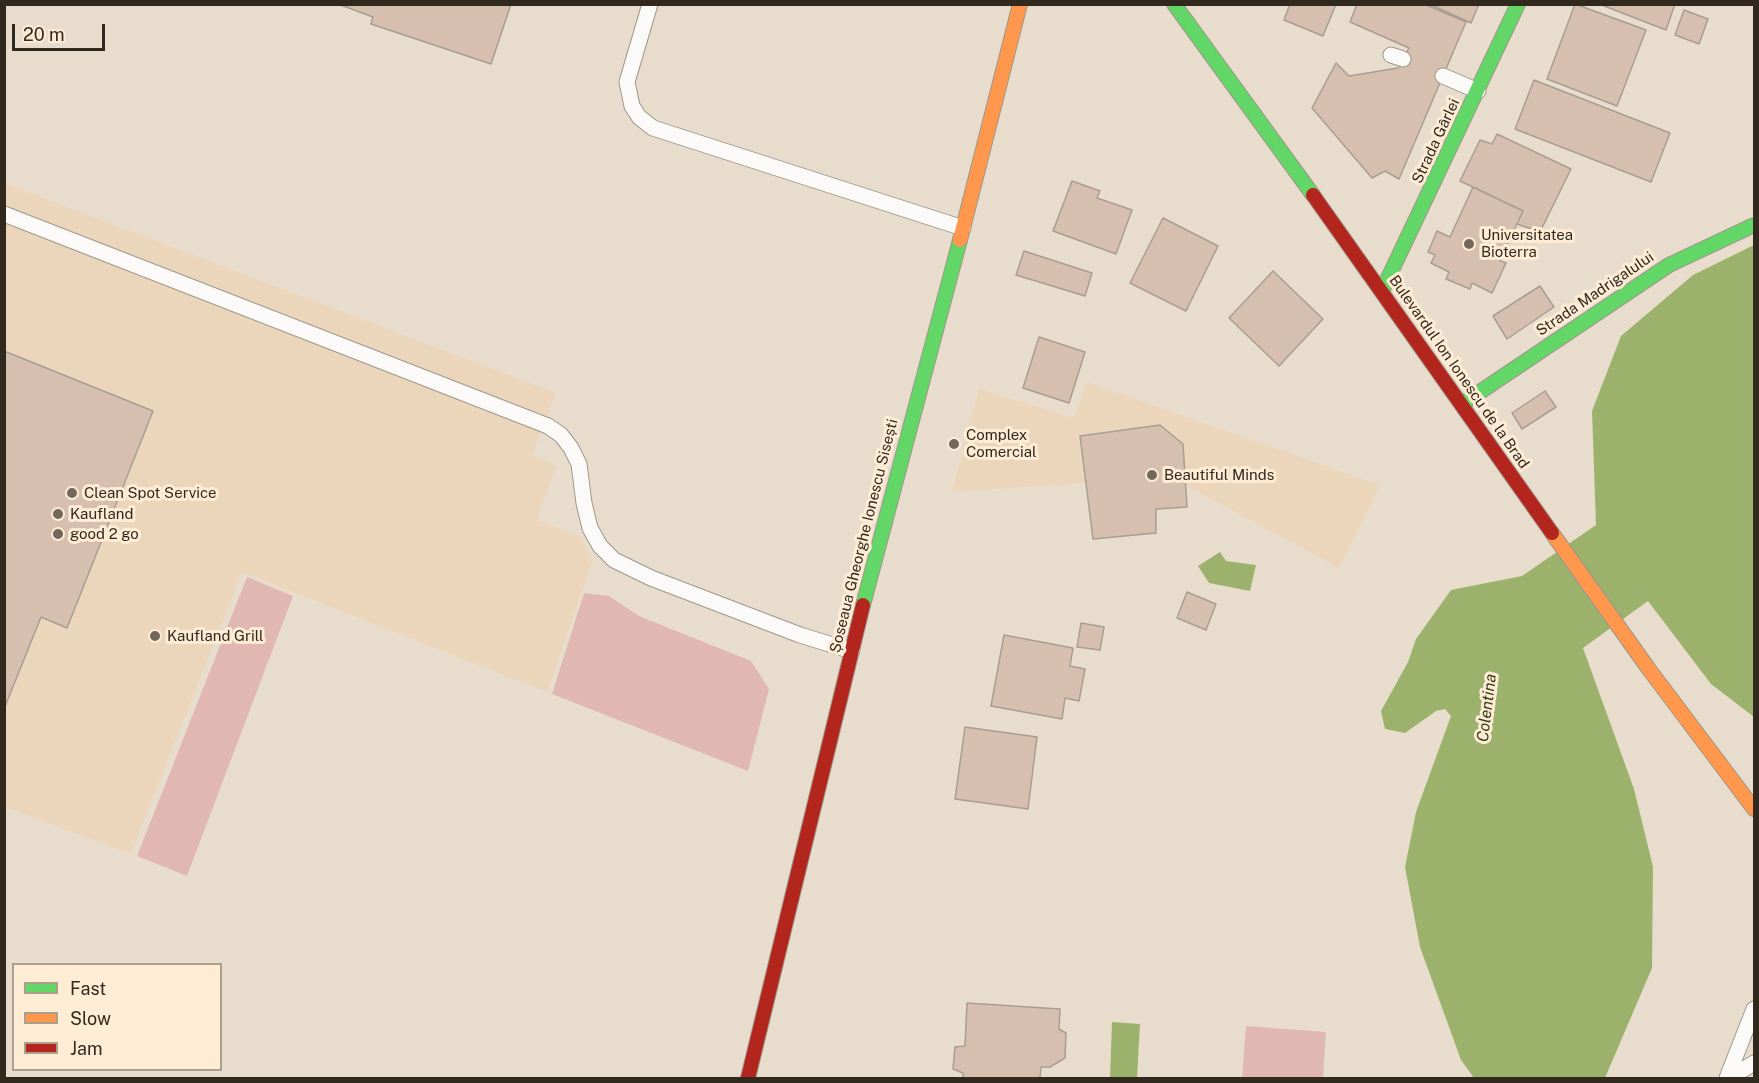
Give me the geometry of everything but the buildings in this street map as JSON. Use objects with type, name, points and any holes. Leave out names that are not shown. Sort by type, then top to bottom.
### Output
[{"type":"street","name":"Șoseaua Gheorghe Ionescu Sisești","points":[[748,1078],[887,512],[1020,4]]},
{"type":"street","name":"Bulevardul Ion Ionescu de la Brad","points":[[1174,4],[1382,291],[1648,668],[1755,809]]},
{"type":"street","name":"Strada Gârlei","points":[[1382,291],[1518,4]]},
{"type":"street","name":"Strada Madrigalului","points":[[1462,404],[1669,265],[1755,225]]},
{"type":"street","name":"Bulevardul Ion Ionescu de la Brad","points":[[1717,759],[1755,795]]},
{"type":"lane","points":[[650,4],[627,82],[632,105],[639,117],[653,128],[963,228]]},
{"type":"lane","points":[[1443,76],[1478,91]]},
{"type":"lane","points":[[4,214],[548,426],[561,435],[579,464],[584,503],[591,528],[600,546],[614,560],[651,578],[800,635],[852,651]]},
{"type":"lane","points":[[1728,1078],[1755,1009]]},
{"type":"lane","points":[[1728,1078],[1755,1064]]},
{"type":"shaded area","points":[[4,183],[556,393],[532,455],[556,466],[537,520],[580,536],[593,560],[547,692],[242,572],[131,854],[5,807]]},
{"type":"shaded area","name":"Beautiful Minds","points":[[1087,382],[1380,485],[1339,568],[1185,485],[1085,483],[952,492],[979,389],[1074,418]]},
{"type":"shaded area","points":[[247,577],[293,596],[187,876],[137,856]]},
{"type":"shaded area","points":[[584,593],[609,596],[639,616],[751,661],[769,689],[748,771],[552,694]]},
{"type":"shaded area","points":[[1246,1026],[1326,1032],[1323,1078],[1242,1078]]},
{"type":"water","name":"Colentina","points":[[1754,245],[1754,717],[1711,684],[1648,601],[1583,648],[1634,789],[1653,867],[1652,968],[1605,1078],[1474,1078],[1461,1060],[1420,947],[1405,867],[1416,812],[1451,716],[1445,709],[1436,711],[1405,733],[1385,729],[1381,711],[1408,662],[1416,639],[1451,590],[1522,576],[1596,525],[1592,411],[1621,336],[1693,275]]},
{"type":"water","points":[[1220,552],[1226,561],[1256,565],[1250,591],[1209,583],[1198,566]]},
{"type":"water","points":[[1112,1022],[1140,1024],[1137,1078],[1110,1078]]},
{"type":"traffic: fast","points":[[1174,4],[1313,195]]},
{"type":"traffic: fast","points":[[1382,291],[1518,4]]},
{"type":"traffic: fast","points":[[1462,404],[1669,265],[1754,225]]},
{"type":"traffic: fast","points":[[863,605],[960,240]]},
{"type":"traffic: slow","points":[[960,240],[1020,4]]},
{"type":"traffic: slow","points":[[1552,533],[1648,668],[1754,809]]},
{"type":"traffic: jam","points":[[1313,195],[1552,533]]},
{"type":"traffic: jam","points":[[748,1078],[863,605]]},
{"type":"place","name":"Universitatea Bioterra","points":[[1469,244]]},
{"type":"place","name":"Complex Comercial","points":[[954,444]]},
{"type":"place","name":"Beautiful Minds","points":[[1152,475]]},
{"type":"place","name":"Clean Spot Service","points":[[72,493]]},
{"type":"place","name":"Kaufland","points":[[58,514]]},
{"type":"place","name":"good 2 go","points":[[58,534]]},
{"type":"place","name":"Kaufland Grill","points":[[155,636]]}]
